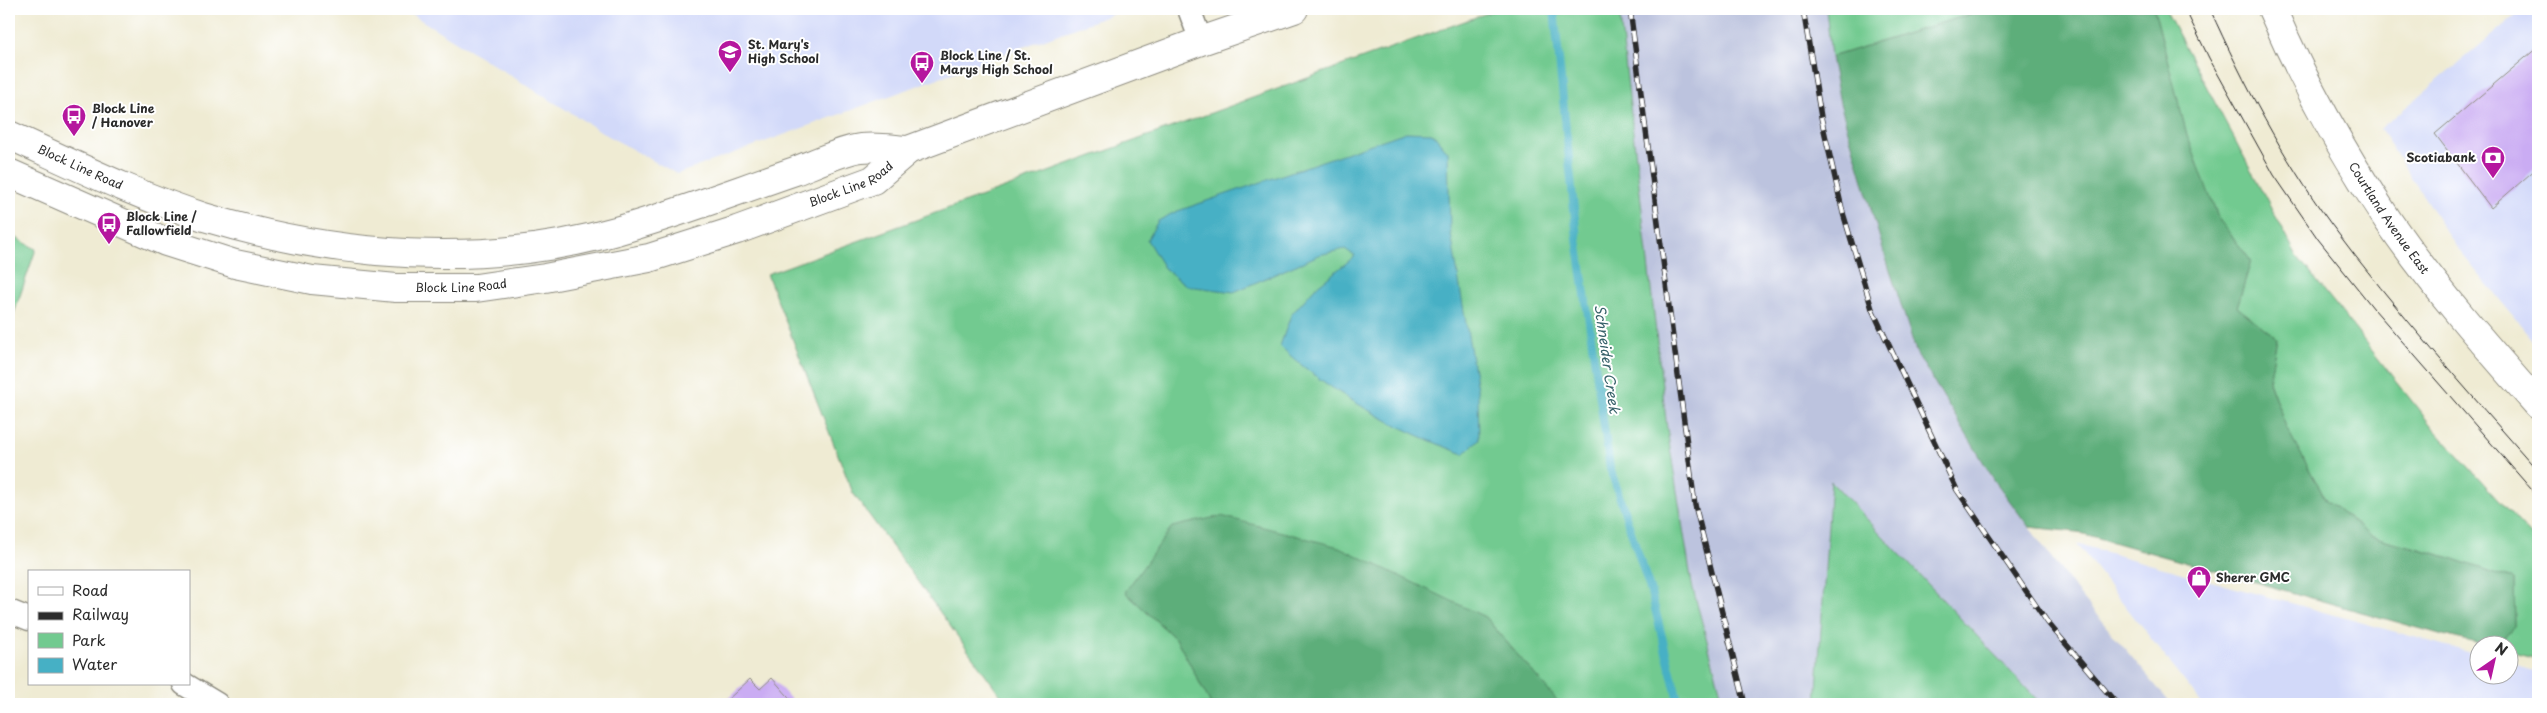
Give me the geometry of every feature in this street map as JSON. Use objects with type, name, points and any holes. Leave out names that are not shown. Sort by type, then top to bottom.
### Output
[{"type":"street","points":[[1189,9],[1201,41]]},
{"type":"street","name":"Block Line Road","points":[[9,173],[166,242],[235,264],[312,280],[396,288],[476,288],[545,278],[649,258],[737,230],[873,180],[908,150],[1201,41],[1294,9]]},
{"type":"street","name":"Courtland Avenue East","points":[[2272,9],[2306,81],[2350,161],[2390,223],[2479,338],[2538,405]]},
{"type":"street","name":"Block Line Road","points":[[9,135],[102,178],[203,216],[277,236],[357,250],[412,253],[468,253],[540,247],[606,233],[861,148],[908,150]]},
{"type":"street","points":[[9,611],[28,619]]},
{"type":"street","points":[[187,693],[217,704]]},
{"type":"shaded area","name":"St. Mary's High School","points":[[403,9],[1127,9],[677,174],[610,137]]},
{"type":"shaded area","points":[[1619,9],[1826,9],[1840,103],[1883,249],[1917,354],[1995,481],[2074,588],[2171,704],[2041,704],[1831,481],[1816,704],[1724,704],[1692,585],[1667,429]]},
{"type":"shaded area","points":[[2523,9],[2538,9],[2538,346],[2457,248],[2380,129]]},
{"type":"shaded area","name":"Sherer GMC","points":[[2077,544],[2470,653],[2470,686],[2520,686],[2520,666],[2538,671],[2538,704],[2202,704]]},
{"type":"green space","points":[[1498,9],[1619,9],[1667,429],[1692,585],[1724,704],[1560,704],[1485,617],[1125,592],[1177,640],[1211,704],[1007,704],[853,493],[767,274]]},
{"type":"green space","points":[[1826,9],[1987,9],[1831,57]]},
{"type":"green space","points":[[1987,9],[2154,9],[2187,135],[2218,218],[2251,261],[2237,307],[2277,338],[2269,382],[2286,427],[2326,500],[2371,536],[2448,557],[2514,580],[2515,627],[2506,636],[2470,636],[2470,642],[2077,532],[2029,527],[1995,481],[1917,354],[1883,249],[1840,103],[1831,57]]},
{"type":"green space","points":[[2154,9],[2165,9],[2297,256],[2434,429],[2538,543],[2538,659],[2520,654],[2520,636],[2506,636],[2515,627],[2514,580],[2448,557],[2371,536],[2326,500],[2286,427],[2269,381],[2277,338],[2237,307],[2251,261],[2218,219],[2187,135]]},
{"type":"green space","points":[[9,234],[36,249],[9,328]]},
{"type":"green space","points":[[1831,481],[2041,704],[1816,704]]},
{"type":"green space","points":[[1221,516],[1339,547],[1485,617],[1560,704],[1211,704],[1177,640],[1125,592],[1172,527]]},
{"type":"water","points":[[1406,132],[1432,133],[1448,152],[1450,228],[1478,395],[1479,439],[1464,454],[1416,434],[1366,409],[1320,379],[1280,346],[1291,315],[1315,288],[1355,256],[1345,249],[1319,255],[1234,292],[1187,286],[1164,268],[1147,240],[1158,221],[1175,212]]},
{"type":"building","points":[[2538,47],[2538,167],[2491,208],[2435,134]]},
{"type":"building","points":[[772,678],[795,704],[723,704],[750,679],[760,689]]},
{"type":"waterway","name":"Schneider Creek","points":[[1554,9],[1577,239],[1610,468],[1650,589],[1679,704]]},
{"type":"tram line","points":[[2185,9],[2209,58],[2274,175],[2318,239],[2374,309],[2538,497]]},
{"type":"tram line","points":[[2210,9],[2236,65],[2265,120],[2313,199],[2355,256],[2406,319],[2538,471]]},
{"type":"railway","points":[[1630,9],[1695,505],[1745,704]]},
{"type":"railway","points":[[1803,9],[1821,117],[1843,213],[1872,309],[1957,490],[2048,623],[2117,704]]},
{"type":"place","name":"St. Mary's High School","points":[[730,73]]},
{"type":"place","name":"Block Line / St. Marys High School","points":[[922,84]]},
{"type":"place","name":"Block Line / Hanover","points":[[74,137]]},
{"type":"place","name":"Scotiabank","points":[[2493,179]]},
{"type":"place","name":"Block Line / Fallowfield","points":[[109,245]]},
{"type":"place","name":"Sherer GMC","points":[[2199,599]]}]
